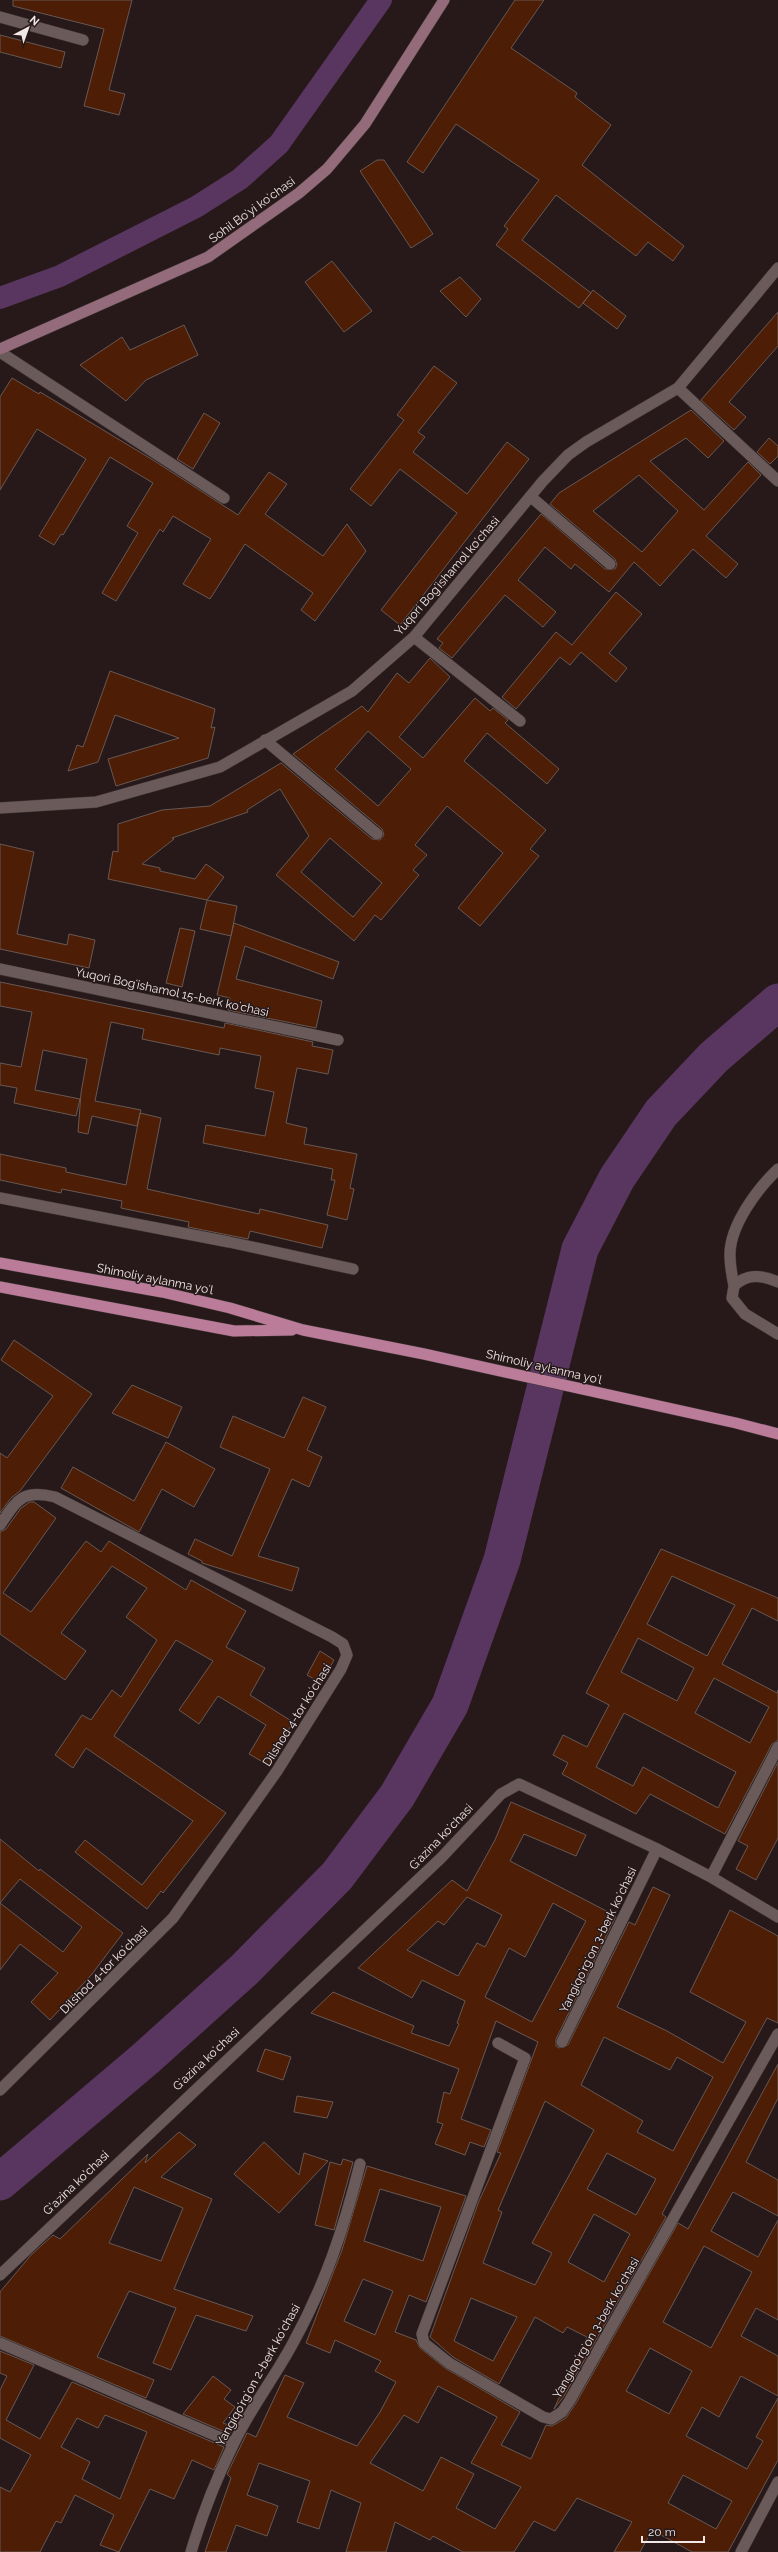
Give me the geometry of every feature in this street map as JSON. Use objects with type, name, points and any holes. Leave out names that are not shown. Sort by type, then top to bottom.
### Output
[{"type":"main road","name":"Sohil Boʻyi koʻchasi","points":[[0,349],[208,257],[299,193],[328,170],[365,124],[444,0]]},
{"type":"main road","name":"Shimoliy aylanma yoʻl","points":[[0,1263],[169,1294],[230,1308],[303,1330],[424,1354],[736,1423],[778,1434]]},
{"type":"main road","name":"Shimoliy aylanma yoʻl","points":[[0,1287],[234,1332],[303,1330]]},
{"type":"street","points":[[0,17],[83,40]]},
{"type":"street","name":"Yuqori Bogʻishamol koʻchasi","points":[[0,808],[96,802],[220,767],[265,740],[352,692],[414,637],[543,481],[568,455],[586,442],[678,388],[778,268]]},
{"type":"street","points":[[0,352],[224,498]]},
{"type":"street","points":[[678,388],[778,481]]},
{"type":"street","points":[[531,497],[610,564]]},
{"type":"street","points":[[414,637],[520,721]]},
{"type":"street","points":[[265,740],[377,834]]},
{"type":"street","name":"Yuqori Bogʻishamol 15-berk koʻchasi","points":[[0,969],[338,1040]]},
{"type":"street","points":[[778,1169],[762,1184],[737,1228],[729,1255],[734,1286],[732,1298],[742,1311],[766,1329],[778,1334]]},
{"type":"street","points":[[0,1198],[229,1242],[353,1269]]},
{"type":"street","points":[[734,1286],[740,1280],[748,1277],[764,1276],[778,1282]]},
{"type":"street","name":"Dilshod 4-tor koʻchasi","points":[[0,1525],[12,1508],[25,1496],[37,1492],[55,1497],[332,1637],[343,1644],[347,1655],[341,1669],[277,1772],[173,1918],[0,2090]]},
{"type":"street","points":[[711,1877],[778,1747]]},
{"type":"street","name":"Gʻazina koʻchasi","points":[[171,2110],[440,1858],[501,1794],[519,1784],[657,1848],[711,1877],[778,1917]]},
{"type":"street","name":"Yangiqoʻrgʻon 3-berk koʻchasi","points":[[562,2042],[657,1848]]},
{"type":"street","name":"Yangiqoʻrgʻon 3-berk koʻchasi","points":[[498,2043],[524,2058],[422,2334],[424,2344],[449,2363],[543,2417],[550,2418],[562,2412],[570,2400],[778,2034]]},
{"type":"street","name":"G'azina ko'chasi","points":[[0,2275],[171,2110]]},
{"type":"street","name":"Yangiqoʻrgʻon 2-berk koʻchasi","points":[[191,2552],[200,2522],[233,2443],[294,2342],[320,2287],[344,2226],[360,2164]]},
{"type":"street","points":[[0,2343],[233,2443]]},
{"type":"street","points":[[741,2552],[778,2482]]},
{"type":"building","points":[[13,0],[132,0],[109,90],[125,94],[119,115],[84,106],[104,29],[13,6]]},
{"type":"building","points":[[515,0],[544,0],[511,48],[577,93],[575,97],[611,125],[582,165],[684,246],[673,261],[648,242],[636,256],[556,195],[522,240],[591,293],[579,308],[496,245],[508,229],[504,226],[539,180],[456,124],[423,173],[407,162]]},
{"type":"building","points":[[0,35],[65,52],[61,68],[0,52]]},
{"type":"building","points":[[377,160],[384,160],[433,234],[411,248],[360,171]]},
{"type":"building","points":[[332,261],[372,311],[344,332],[305,282]]},
{"type":"building","points":[[460,277],[481,299],[466,317],[440,291]]},
{"type":"building","points":[[593,290],[626,316],[617,329],[583,303]]},
{"type":"building","points":[[778,312],[778,346],[729,402],[746,417],[734,430],[701,400]]},
{"type":"building","points":[[184,325],[198,355],[146,380],[126,401],[80,365],[122,337],[130,350]]},
{"type":"building","points":[[434,366],[457,383],[418,432],[425,437],[413,452],[467,494],[507,442],[529,459],[400,625],[381,610],[457,513],[400,469],[371,506],[350,489],[404,420],[397,415]]},
{"type":"building","points":[[12,378],[39,394],[40,392],[153,460],[238,515],[269,472],[287,484],[265,514],[323,556],[347,524],[366,551],[315,621],[301,610],[313,593],[245,544],[210,599],[183,584],[211,539],[173,516],[163,532],[160,529],[116,601],[102,593],[138,533],[127,526],[153,483],[110,457],[63,535],[61,534],[54,545],[39,536],[86,459],[37,429],[0,490],[0,397]]},
{"type":"building","points":[[691,410],[724,441],[708,458],[686,438],[650,461],[704,510],[748,462],[761,475],[706,536],[738,564],[726,578],[693,549],[660,586],[634,562],[609,592],[575,564],[571,569],[545,547],[518,580],[556,612],[543,627],[505,595],[452,658],[439,648],[443,643],[437,639],[541,514],[605,569],[615,569],[617,565],[615,559],[550,504],[559,493]],"holes":[[[639,475],[678,511],[642,552],[593,511]]]},
{"type":"building","points":[[204,413],[220,423],[193,469],[177,459]]},
{"type":"building","points":[[769,438],[778,446],[778,456],[770,464],[757,452]]},
{"type":"building","points":[[616,592],[642,614],[609,653],[627,668],[616,682],[581,652],[570,665],[560,657],[516,709],[502,697],[556,632],[572,645]]},
{"type":"building","points":[[430,658],[450,677],[399,737],[423,758],[475,698],[490,711],[493,708],[508,720],[505,723],[559,769],[547,784],[487,733],[464,761],[546,830],[530,849],[539,856],[480,926],[458,908],[503,853],[447,806],[415,845],[427,855],[413,870],[419,875],[381,920],[375,915],[354,941],[276,875],[309,836],[280,789],[247,810],[248,812],[172,838],[174,839],[142,864],[160,868],[160,871],[195,879],[206,864],[224,877],[207,900],[108,879],[113,851],[118,852],[118,824],[162,810],[210,806],[281,763],[372,839],[380,840],[384,835],[382,829],[293,754],[362,706],[368,712],[397,673],[409,683]],"holes":[[[368,731],[411,769],[378,806],[335,769]],[[330,838],[382,883],[353,917],[301,872]]]},
{"type":"building","points":[[110,671],[215,709],[211,728],[215,727],[208,758],[116,786],[108,759],[179,738],[115,715],[98,762],[68,771],[77,745],[83,747]]},
{"type":"building","points":[[0,844],[34,852],[17,934],[67,945],[69,934],[95,940],[89,968],[0,949]]},
{"type":"building","points":[[207,900],[237,906],[231,936],[200,929]]},
{"type":"building","points":[[234,923],[339,962],[333,979],[245,946],[236,979],[322,1001],[316,1028],[228,1010],[230,998],[217,995]]},
{"type":"building","points":[[180,928],[195,931],[182,987],[166,983]]},
{"type":"building","points":[[0,982],[224,1028],[225,1023],[313,1042],[312,1046],[333,1050],[328,1074],[297,1068],[286,1123],[307,1128],[304,1144],[357,1154],[350,1188],[354,1189],[347,1220],[327,1215],[335,1180],[331,1180],[333,1169],[203,1143],[206,1125],[265,1136],[274,1092],[255,1088],[261,1056],[220,1048],[219,1055],[142,1039],[144,1029],[111,1022],[95,1101],[141,1110],[137,1126],[92,1116],[88,1134],[78,1132],[81,1093],[87,1059],[43,1050],[35,1090],[80,1099],[76,1116],[14,1103],[17,1088],[0,1085],[0,1063],[21,1067],[32,1012],[0,1006]]},
{"type":"building","points":[[140,1113],[161,1118],[147,1189],[259,1214],[260,1209],[328,1225],[322,1248],[250,1231],[248,1239],[188,1227],[189,1222],[121,1208],[122,1201],[62,1189],[61,1193],[0,1180],[0,1154],[66,1168],[66,1172],[126,1185]]},
{"type":"building","points":[[14,1340],[92,1394],[20,1491],[11,1498],[0,1513],[0,1453],[7,1458],[53,1396],[1,1360]]},
{"type":"building","points":[[132,1385],[182,1407],[168,1438],[112,1413]]},
{"type":"building","points":[[303,1397],[326,1407],[307,1450],[322,1457],[309,1487],[292,1479],[258,1556],[299,1568],[292,1591],[202,1563],[202,1561],[188,1554],[195,1539],[232,1556],[270,1469],[220,1447],[233,1416],[284,1438]]},
{"type":"building","points":[[166,1442],[215,1469],[194,1507],[162,1489],[139,1532],[61,1488],[73,1467],[134,1501]]},
{"type":"building","points":[[30,1502],[34,1502],[56,1518],[3,1593],[31,1612],[86,1541],[101,1552],[109,1541],[186,1590],[191,1580],[246,1611],[226,1647],[265,1668],[250,1695],[293,1722],[268,1765],[249,1754],[266,1725],[218,1696],[199,1724],[179,1710],[213,1661],[176,1640],[114,1736],[226,1813],[163,1893],[161,1891],[147,1909],[75,1852],[85,1840],[142,1885],[193,1821],[86,1748],[73,1768],[55,1755],[82,1715],[91,1720],[112,1690],[121,1697],[157,1640],[126,1617],[147,1588],[112,1566],[61,1633],[86,1651],[65,1680],[0,1634],[0,1532],[6,1529],[21,1508]]},
{"type":"building","points":[[661,1549],[778,1598],[778,1621],[752,1608],[722,1664],[777,1693],[778,1690],[778,1740],[772,1744],[725,1834],[650,1794],[636,1814],[562,1774],[568,1763],[553,1755],[563,1735],[587,1747],[609,1705],[586,1693]],"holes":[[[672,1576],[735,1605],[707,1656],[647,1624]],[[638,1638],[694,1668],[677,1701],[621,1672]],[[714,1678],[769,1707],[750,1743],[695,1713]],[[624,1713],[736,1772],[718,1808],[643,1767],[633,1786],[596,1767]]]},
{"type":"building","points":[[320,1651],[334,1660],[321,1683],[307,1675]]},
{"type":"building","points":[[778,1762],[778,1838],[756,1880],[736,1869],[748,1846],[738,1841]]},
{"type":"building","points":[[511,1802],[586,1835],[576,1856],[524,1834],[510,1861],[616,1916],[556,2039],[556,2046],[559,2048],[568,2045],[629,1922],[635,1925],[653,1887],[670,1895],[617,2007],[667,2031],[723,2063],[746,2022],[690,1992],[730,1910],[778,1936],[778,2023],[767,2018],[662,2214],[666,2217],[564,2396],[554,2409],[587,2337],[567,2327],[563,2333],[535,2317],[499,2384],[453,2357],[430,2337],[479,2201],[501,2153],[497,2152],[538,2042],[496,2021],[461,2119],[491,2130],[484,2147],[470,2142],[465,2155],[435,2144],[443,2124],[437,2122],[444,2092],[450,2094],[459,2069],[311,2013],[333,1992],[414,2026],[411,2033],[449,2046],[459,2024],[457,2023],[465,2001],[422,1980],[412,1998],[358,1968],[452,1880],[467,1891],[495,1840]],"holes":[[[467,1897],[502,1915],[485,1947],[477,1943],[458,1976],[407,1950],[438,1921],[444,1925]],[[553,1903],[586,1921],[532,2022],[485,1997],[509,1948],[525,1957]],[[604,2037],[670,2070],[677,2057],[713,2077],[673,2151],[637,2132],[643,2121],[581,2085]],[[545,2101],[594,2130],[532,2243],[552,2253],[535,2285],[483,2263],[502,2212],[498,2210]],[[607,2153],[656,2179],[636,2215],[587,2189]],[[594,2214],[630,2234],[604,2282],[568,2262]],[[471,2298],[517,2317],[493,2361],[454,2341]]]},
{"type":"building","points":[[0,1839],[39,1871],[40,1869],[123,1933],[92,1974],[50,2020],[31,2002],[58,1973],[20,1944],[0,1970],[0,1903]],"holes":[[[20,1879],[82,1927],[63,1952],[0,1903]]]},
{"type":"building","points":[[265,2049],[291,2057],[283,2080],[257,2071]]},
{"type":"building","points":[[778,2064],[778,2098],[746,2162],[778,2180],[778,2216],[733,2192],[711,2231],[758,2257],[778,2220],[778,2320],[756,2308],[741,2336],[778,2356],[778,2396],[741,2376],[719,2417],[702,2407],[686,2436],[747,2469],[763,2441],[756,2437],[778,2398],[778,2460],[728,2552],[692,2552],[652,2530],[640,2552],[614,2552],[632,2522],[577,2498],[555,2531],[534,2521],[514,2552],[463,2552],[433,2536],[430,2540],[395,2522],[386,2552],[346,2552],[361,2503],[331,2490],[319,2529],[297,2522],[310,2481],[259,2463],[247,2495],[278,2506],[267,2536],[236,2525],[226,2552],[205,2552],[231,2478],[227,2474],[247,2433],[256,2437],[285,2375],[304,2383],[287,2417],[357,2446],[380,2412],[396,2382],[375,2371],[381,2361],[335,2340],[330,2353],[306,2343],[342,2250],[367,2166],[466,2196],[426,2302],[409,2295],[395,2332],[416,2340],[420,2348],[445,2368],[520,2412],[501,2445],[531,2459],[546,2425],[552,2426],[566,2418],[576,2403],[678,2223],[688,2229]],"holes":[[[380,2189],[441,2207],[423,2261],[364,2241]],[[704,2246],[752,2272],[711,2348],[663,2322]],[[363,2279],[393,2291],[375,2335],[344,2321]],[[650,2348],[692,2371],[669,2414],[626,2391]],[[438,2386],[497,2417],[471,2463],[521,2487],[495,2529],[456,2508],[474,2474],[441,2457],[423,2491],[370,2463],[404,2415],[418,2423]],[[683,2475],[732,2501],[716,2529],[668,2503]]]},
{"type":"building","points":[[297,2096],[333,2102],[327,2118],[294,2112]]},
{"type":"building","points":[[179,2132],[196,2145],[161,2177],[212,2199],[174,2289],[253,2316],[246,2331],[196,2315],[171,2370],[153,2363],[176,2308],[129,2291],[97,2357],[154,2380],[146,2398],[0,2336],[0,2292],[31,2255],[53,2235],[60,2239],[148,2154],[145,2163]],"holes":[[[134,2187],[183,2208],[161,2261],[109,2243]]]},
{"type":"building","points":[[264,2142],[299,2175],[304,2153],[328,2161],[279,2213],[234,2174]]},
{"type":"building","points":[[343,2159],[353,2162],[334,2230],[315,2225],[330,2162],[341,2165]]},
{"type":"building","points":[[0,2351],[34,2365],[6,2420],[40,2439],[72,2382],[224,2447],[214,2470],[192,2460],[174,2499],[150,2489],[119,2552],[100,2545],[114,2515],[75,2495],[61,2523],[56,2521],[40,2552],[0,2552],[0,2487],[10,2492],[31,2455],[0,2438],[0,2390],[7,2376],[0,2373]],"holes":[[[105,2415],[147,2432],[120,2499],[82,2479],[90,2462],[61,2447],[77,2418],[98,2428]]]},
{"type":"building","points":[[213,2376],[231,2390],[224,2399],[235,2407],[223,2423],[234,2427],[230,2434],[183,2414]]},
{"type":"waterway","points":[[0,298],[60,276],[196,207],[240,179],[279,144],[381,0]]},
{"type":"waterway","points":[[0,2182],[145,2059],[244,1970],[337,1876],[397,1796],[450,1705],[502,1560],[580,1249],[617,1178],[661,1113],[714,1057],[778,1002]]}]
